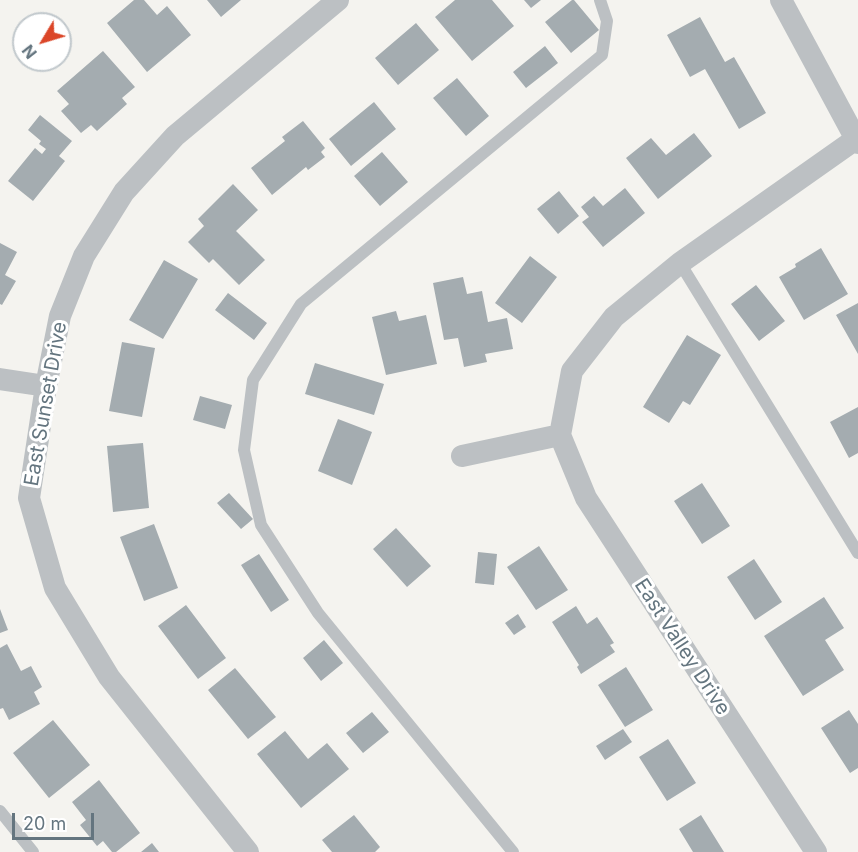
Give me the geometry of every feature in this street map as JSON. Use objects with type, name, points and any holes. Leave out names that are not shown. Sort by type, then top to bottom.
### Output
[{"type":"street","name":"East Sunset Drive","points":[[248,852],[109,677],[55,588],[29,498],[46,386],[60,316],[84,256],[124,192],[175,136],[338,0]]},
{"type":"street","points":[[462,456],[560,435],[572,371],[614,317],[680,263],[857,141],[781,0]]},
{"type":"street","points":[[0,379],[46,386]]},
{"type":"street","name":"East Valley Drive","points":[[560,435],[586,498],[816,852]]},
{"type":"lane","points":[[513,852],[318,613],[261,525],[244,450],[253,380],[301,303],[602,55],[608,21],[600,0]]},
{"type":"lane","points":[[680,263],[858,553]]},
{"type":"lane","points":[[0,811],[33,852]]},
{"type":"building","points":[[134,0],[144,0],[157,15],[167,6],[191,35],[147,72],[107,23]]},
{"type":"building","points":[[207,0],[241,0],[221,17]]},
{"type":"building","points":[[455,0],[492,0],[514,26],[472,61],[435,17]]},
{"type":"building","points":[[524,0],[541,0],[531,8]]},
{"type":"building","points":[[572,0],[599,30],[571,53],[545,22]]},
{"type":"building","points":[[700,17],[725,62],[734,57],[766,113],[739,129],[705,69],[690,77],[667,35]]},
{"type":"building","points":[[416,23],[439,50],[398,85],[375,58]]},
{"type":"building","points":[[545,46],[558,63],[526,88],[513,72]]},
{"type":"building","points":[[103,51],[135,87],[122,98],[127,104],[97,131],[91,125],[81,133],[61,111],[69,104],[57,91]]},
{"type":"building","points":[[457,78],[489,116],[466,136],[433,98]]},
{"type":"building","points":[[374,102],[396,129],[351,166],[329,139]]},
{"type":"building","points":[[40,115],[72,141],[59,156],[65,161],[33,201],[8,181],[35,148],[42,154],[46,149],[39,144],[41,141],[28,130]]},
{"type":"building","points":[[303,121],[325,148],[321,152],[325,157],[308,170],[306,167],[272,195],[251,168],[285,141],[282,137]]},
{"type":"building","points":[[694,133],[712,156],[658,199],[626,158],[651,138],[666,155]]},
{"type":"building","points":[[382,152],[408,182],[380,206],[354,176]]},
{"type":"building","points":[[233,184],[258,210],[236,231],[265,260],[239,285],[213,259],[209,263],[188,242],[204,226],[198,219]]},
{"type":"building","points":[[625,188],[645,213],[603,247],[582,222],[589,217],[581,207],[594,196],[603,206]]},
{"type":"building","points":[[559,191],[579,216],[558,234],[537,209]]},
{"type":"building","points":[[0,243],[17,252],[5,275],[16,281],[2,305],[0,304]]},
{"type":"building","points":[[821,248],[848,294],[804,320],[779,277]]},
{"type":"building","points":[[530,256],[557,277],[522,323],[495,303]]},
{"type":"building","points":[[164,260],[198,279],[163,339],[129,320]]},
{"type":"building","points":[[463,277],[467,294],[482,291],[488,322],[507,318],[513,349],[485,354],[487,362],[464,367],[458,338],[444,340],[433,283]]},
{"type":"building","points":[[756,285],[785,321],[759,341],[731,304]]},
{"type":"building","points":[[228,293],[267,323],[254,340],[215,310]]},
{"type":"building","points":[[858,303],[858,354],[836,315]]},
{"type":"building","points":[[396,311],[399,321],[426,315],[437,364],[386,375],[372,317]]},
{"type":"building","points":[[687,335],[721,355],[690,405],[683,401],[669,423],[643,407]]},
{"type":"building","points":[[122,342],[155,348],[142,417],[109,411]]},
{"type":"building","points":[[315,363],[384,384],[374,415],[305,394]]},
{"type":"building","points":[[200,396],[232,405],[225,429],[193,420]]},
{"type":"building","points":[[858,407],[858,453],[849,458],[830,422]]},
{"type":"building","points":[[338,419],[372,432],[352,485],[318,471]]},
{"type":"building","points":[[143,443],[149,508],[113,512],[107,446]]},
{"type":"building","points":[[702,483],[730,526],[702,544],[674,501]]},
{"type":"building","points":[[229,493],[253,519],[241,529],[217,503]]},
{"type":"building","points":[[154,524],[178,588],[144,601],[120,537]]},
{"type":"building","points":[[396,528],[431,566],[407,587],[373,549]]},
{"type":"building","points":[[539,546],[568,590],[536,610],[507,567]]},
{"type":"building","points":[[478,552],[497,554],[494,585],[475,583]]},
{"type":"building","points":[[259,554],[289,600],[271,612],[241,565]]},
{"type":"building","points":[[754,559],[782,602],[755,620],[727,577]]},
{"type":"building","points":[[824,597],[844,628],[825,640],[844,670],[803,696],[764,636]]},
{"type":"building","points":[[186,605],[226,658],[198,679],[158,626]]},
{"type":"building","points":[[576,606],[587,624],[597,617],[614,643],[610,645],[615,652],[581,674],[577,667],[579,665],[552,622]]},
{"type":"building","points":[[0,609],[8,630],[0,633]]},
{"type":"building","points":[[518,614],[526,627],[514,635],[505,623]]},
{"type":"building","points":[[324,640],[343,663],[321,681],[303,658]]},
{"type":"building","points":[[7,644],[21,671],[31,666],[42,687],[34,692],[40,704],[9,720],[3,708],[0,709],[0,648]]},
{"type":"building","points":[[626,667],[653,710],[625,727],[598,685]]},
{"type":"building","points":[[235,668],[276,717],[248,739],[208,690]]},
{"type":"building","points":[[849,710],[858,724],[858,768],[850,773],[821,728]]},
{"type":"building","points":[[372,712],[389,732],[363,753],[346,733]]},
{"type":"building","points":[[53,720],[90,765],[49,798],[13,753]]},
{"type":"building","points":[[623,729],[632,742],[605,760],[596,746]]},
{"type":"building","points":[[285,731],[308,759],[327,743],[349,769],[301,808],[257,754]]},
{"type":"building","points":[[668,739],[696,783],[667,801],[639,757]]},
{"type":"building","points":[[99,780],[140,833],[116,852],[112,852],[103,841],[97,846],[80,825],[86,820],[72,802]]},
{"type":"building","points":[[354,815],[380,847],[375,852],[332,852],[322,840]]},
{"type":"building","points":[[701,815],[724,852],[693,852],[679,829]]},
{"type":"building","points":[[152,843],[159,852],[141,852]]}]
